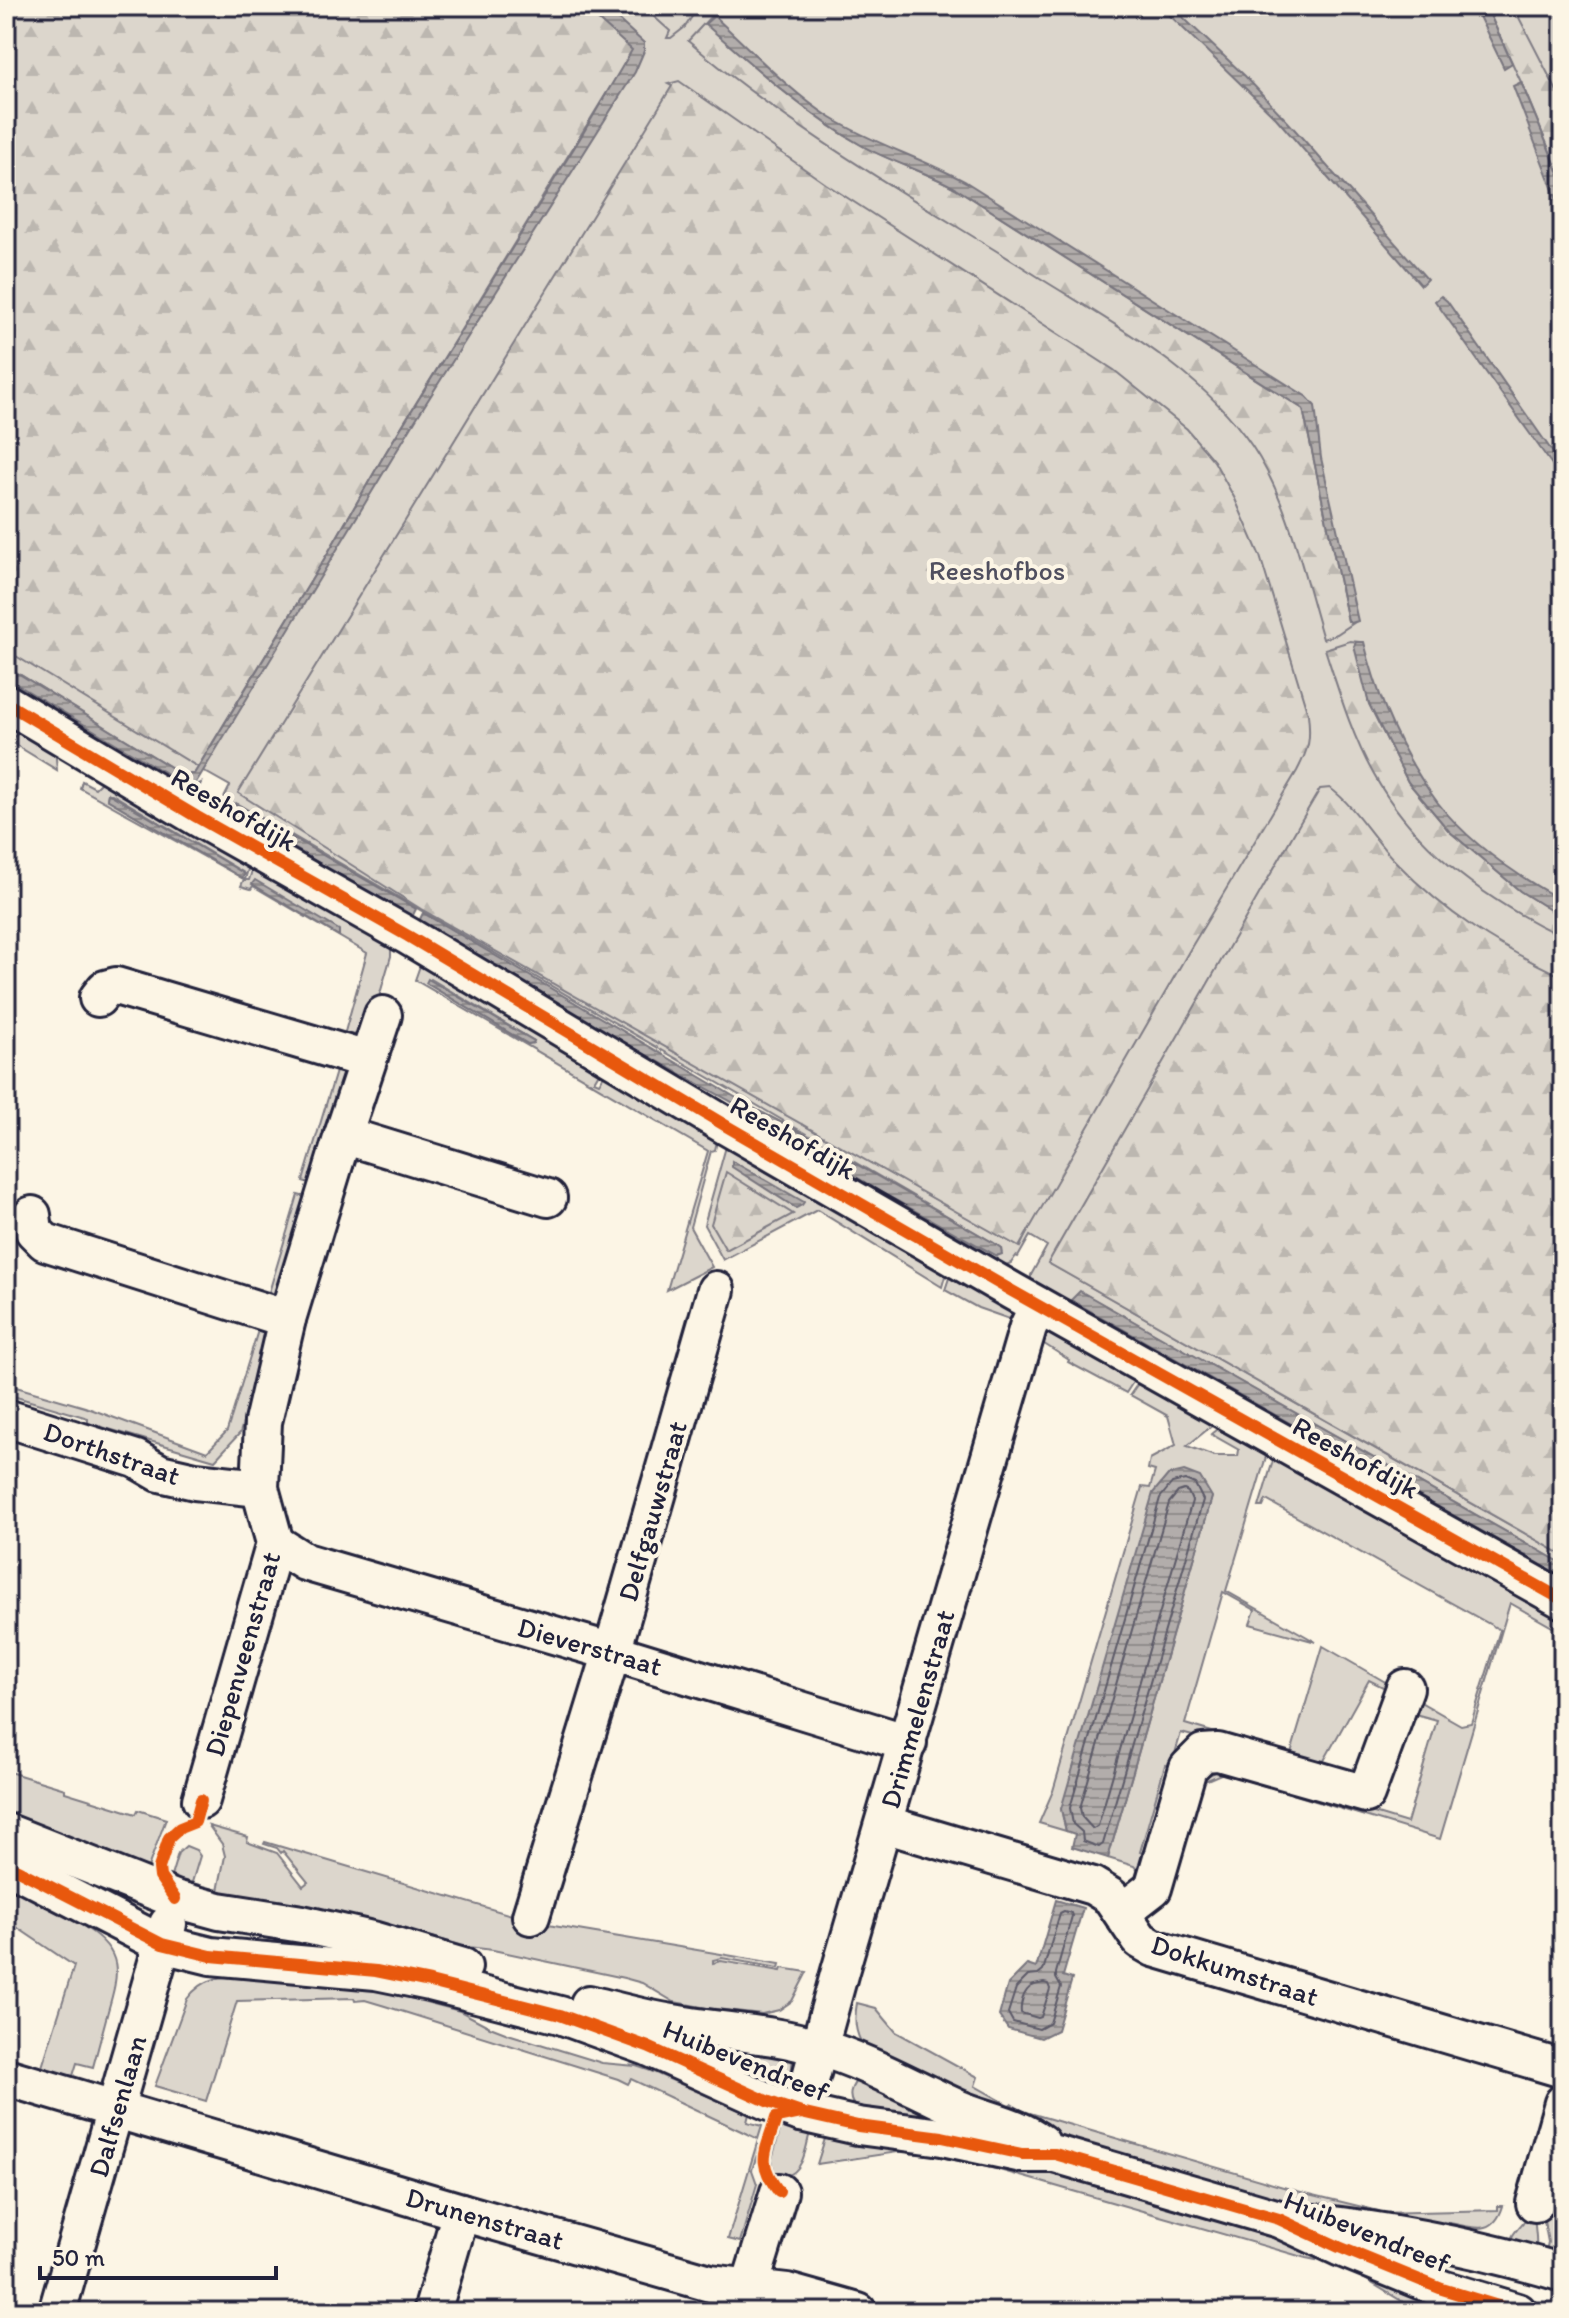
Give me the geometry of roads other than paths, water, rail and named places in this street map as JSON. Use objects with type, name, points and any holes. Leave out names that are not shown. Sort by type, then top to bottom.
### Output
[{"type":"street","name":"Reeshofdijk","points":[[6,703],[1038,1306],[1563,1600]]},
{"type":"street","points":[[98,998],[105,989],[116,986],[367,1060]]},
{"type":"street","name":"Diepenveenstraat","points":[[201,1800],[275,1543],[260,1488],[263,1422],[287,1319],[383,1015]]},
{"type":"street","points":[[343,1135],[548,1198]]},
{"type":"street","points":[[32,1215],[34,1231],[45,1242],[287,1319]]},
{"type":"street","name":"Delfgauwstraat","points":[[531,1916],[612,1652],[716,1290]]},
{"type":"street","name":"Drimmelenstraat","points":[[801,2113],[842,1962],[1028,1327],[1038,1306]]},
{"type":"street","name":"Dorthstraat","points":[[8,1428],[136,1459],[160,1473],[195,1481],[260,1488]]},
{"type":"street","name":"Dieverstraat","points":[[275,1543],[305,1562],[908,1743]]},
{"type":"street","points":[[1122,1912],[1153,1888],[1188,1768],[1203,1753],[1218,1752],[1366,1794],[1405,1688]]},
{"type":"street","name":"Dokkumstraat","points":[[884,1824],[1093,1886],[1111,1897],[1140,1940],[1154,1948],[1563,2069]]},
{"type":"street","name":"Huibevendreef","points":[[6,1832],[175,1899],[219,1911],[302,1924],[372,1940],[626,2014],[819,2047],[859,2061],[960,2109],[1030,2135],[1055,2154]]},
{"type":"street","name":"Huibevendreef","points":[[6,1864],[162,1944],[211,1956],[376,1971],[560,2015],[648,2047],[769,2102],[801,2113],[1022,2154],[1055,2154],[1279,2219],[1442,2289],[1506,2310]]},
{"type":"street","name":"Dalfsenlaan","points":[[57,2312],[175,1899]]},
{"type":"street","name":"Drunenstraat","points":[[6,2077],[710,2283],[745,2300],[787,2292],[858,2312]]},
{"type":"street","points":[[1535,2203],[1563,2103]]},
{"type":"street","points":[[745,2300],[779,2192]]},
{"type":"street","points":[[432,2312],[461,2212]]},
{"type":"street","name":"Huibevendreef","points":[[1279,2219],[1340,2225],[1449,2243],[1563,2273]]},
{"type":"street","points":[[1506,2310],[1516,2259]]},
{"type":"water","points":[[583,6],[603,6],[644,43],[635,72],[416,419],[194,786],[184,784],[6,678],[6,666],[182,774],[194,774],[632,50]]},
{"type":"water","points":[[1160,6],[1171,6],[1245,76],[1427,279],[1421,285],[1276,118]]},
{"type":"water","points":[[1474,6],[1486,6],[1512,63],[1504,68]]},
{"type":"water","points":[[714,16],[785,83],[831,118],[966,182],[1307,397],[1315,406],[1321,458],[1358,621],[1348,621],[1303,409],[957,189],[873,151],[820,119],[705,24]]},
{"type":"water","points":[[1521,82],[1563,183],[1563,216],[1513,86]]},
{"type":"water","points":[[1441,296],[1563,467],[1563,480],[1435,301]]},
{"type":"water","points":[[1356,642],[1364,642],[1393,726],[1413,766],[1438,803],[1464,832],[1496,858],[1563,901],[1563,918],[1520,891],[1449,831],[1408,782],[1369,704],[1354,646]]},
{"type":"water","points":[[108,793],[245,874],[242,878],[107,799]]},
{"type":"water","points":[[231,802],[416,909],[411,919],[233,811],[226,803]]},
{"type":"water","points":[[255,880],[339,930],[339,936],[252,884]]},
{"type":"water","points":[[423,913],[740,1100],[737,1105],[572,1014],[418,923]]},
{"type":"water","points":[[428,979],[533,1043],[528,1044],[426,983]]},
{"type":"water","points":[[744,1103],[994,1243],[1001,1248],[1002,1254],[997,1256],[884,1194],[742,1107]]},
{"type":"water","points":[[732,1161],[804,1202],[796,1208],[732,1167]]},
{"type":"water","points":[[1080,1291],[1563,1564],[1563,1577],[1071,1300]]},
{"type":"water","points":[[1184,1471],[1200,1477],[1212,1497],[1108,1858],[1072,1847],[1075,1834],[1066,1831],[1061,1809],[1153,1493],[1168,1475]]},
{"type":"water","points":[[1056,1900],[1083,1908],[1063,1976],[1072,1979],[1057,2030],[1041,2038],[1008,2029],[999,2016],[1008,1984],[1027,1965],[1036,1968]]},
{"type":"park label","name":"Reeshofbos","points":[[997,570]]}]
